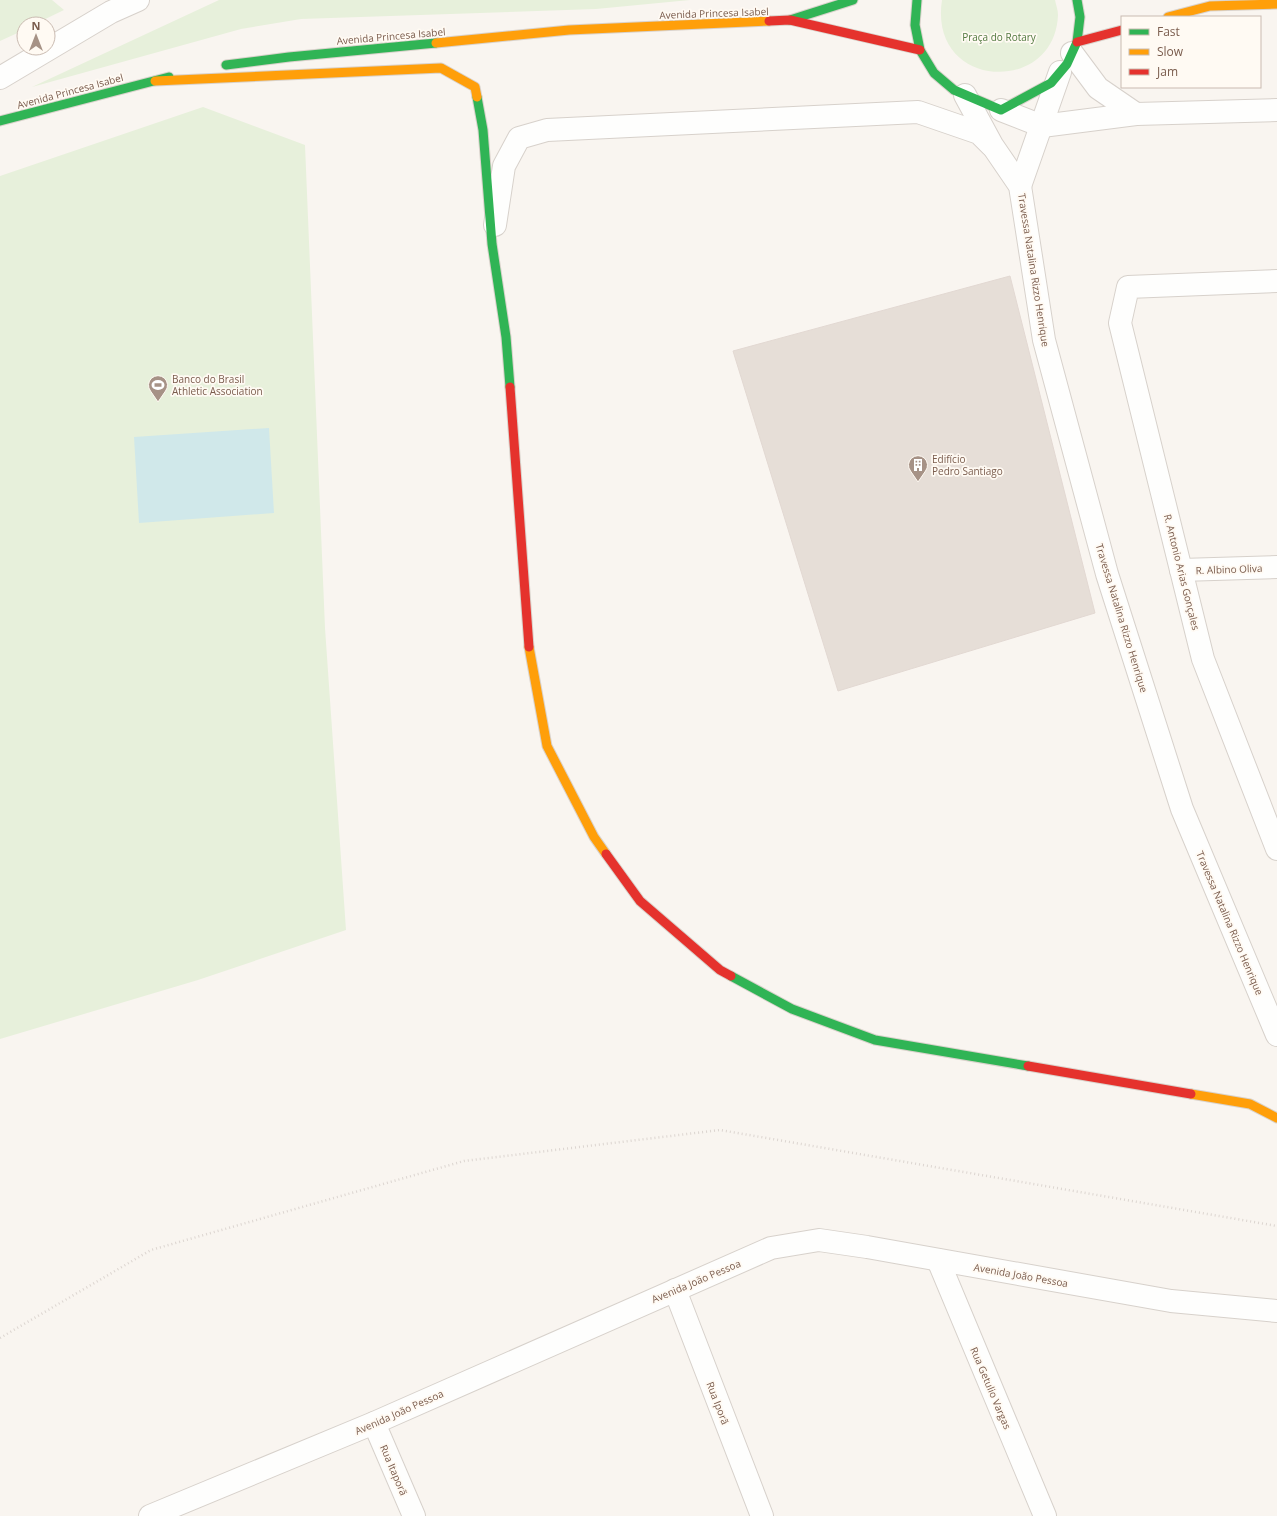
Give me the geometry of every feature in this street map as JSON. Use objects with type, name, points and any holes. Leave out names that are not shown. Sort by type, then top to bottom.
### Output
[{"type":"street","points":[[0,78],[104,6],[138,0]]},
{"type":"street","name":"Avenida Princesa Isabel","points":[[214,67],[289,57],[569,30],[790,20],[853,0]]},
{"type":"street","points":[[917,0],[915,25],[920,50],[934,73],[954,90],[1042,126],[1136,114],[1277,110]]},
{"type":"street","points":[[1001,110],[1051,83],[1067,64],[1075,47],[1080,17],[1077,0]]},
{"type":"street","points":[[1196,2],[1210,6]]},
{"type":"street","points":[[1172,16],[1210,6],[1277,4]]},
{"type":"street","name":"Avenida Princesa Isabel","points":[[790,20],[920,50]]},
{"type":"street","points":[[1075,47],[1121,30]]},
{"type":"street","points":[[1075,47],[1098,88],[1136,114]]},
{"type":"street","points":[[155,81],[441,68],[475,87],[483,130],[492,244],[506,337],[529,649],[548,746],[594,837],[640,901],[720,970],[792,1009],[875,1040],[1250,1104],[1277,1118]]},
{"type":"street","name":"Avenida Princesa Isabel","points":[[0,121],[199,70]]},
{"type":"street","name":"Travessa Natalina Rizzo Henrique","points":[[1020,186],[1060,72]]},
{"type":"street","name":"Travessa Natalina Rizzo Henrique","points":[[965,95],[992,146],[1020,186],[1044,340],[1107,574],[1182,809],[1277,1035]]},
{"type":"street","points":[[492,244],[504,166],[519,138],[548,130],[918,112],[979,133],[992,146]]},
{"type":"street","name":"R. Antonio Arias Gonçales","points":[[1277,281],[1128,287],[1120,323],[1203,660],[1277,850]]},
{"type":"street","name":"R. Albino Oliva","points":[[1181,570],[1277,567]]},
{"type":"street","name":"Avenida João Pessoa","points":[[150,1516],[374,1423],[771,1248],[819,1240],[867,1247],[1170,1301],[1277,1311]]},
{"type":"street","name":"Rua Getulio Vargas","points":[[938,1260],[1045,1516]]},
{"type":"street","name":"Rua Iporã","points":[[675,1290],[762,1516]]},
{"type":"street","points":[[1240,1308],[1268,1303],[1277,1299]]},
{"type":"street","name":"Rua Itaporã","points":[[374,1423],[414,1516]]},
{"type":"path","points":[[0,1338],[152,1250],[464,1161],[720,1130],[1277,1226]]},
{"type":"green space","points":[[0,0],[52,0],[64,10],[52,16],[16,16],[16,34],[0,41]]},
{"type":"green space","points":[[219,0],[690,0],[596,9],[301,19],[241,29],[32,87]]},
{"type":"green space","name":"Praça do Rotary","points":[[942,0],[1055,0],[1058,15],[1052,41],[1037,59],[1016,70],[994,72],[972,66],[954,52],[943,30]]},
{"type":"green space","name":"Banco do Brasil Athletic Association","points":[[203,107],[305,145],[325,628],[346,930],[198,980],[0,1039],[0,176]]},
{"type":"water","points":[[269,428],[274,513],[139,523],[134,437]]},
{"type":"building","name":"Edifício Pedro Santiago","points":[[1010,276],[1095,613],[838,691],[733,351]]},
{"type":"traffic: fast","points":[[790,20],[853,0]]},
{"type":"traffic: fast","points":[[917,0],[915,25],[920,50],[934,73],[954,90],[1001,110],[1051,83],[1067,64],[1077,42],[1080,17],[1077,0]]},
{"type":"traffic: fast","points":[[226,65],[289,57],[436,43]]},
{"type":"traffic: fast","points":[[0,121],[169,77]]},
{"type":"traffic: fast","points":[[477,97],[483,130],[492,244],[506,337],[510,387]]},
{"type":"traffic: fast","points":[[731,976],[792,1009],[875,1040],[1028,1066]]},
{"type":"traffic: slow","points":[[1172,16],[1210,6],[1277,4]]},
{"type":"traffic: slow","points":[[436,43],[569,30],[769,21]]},
{"type":"traffic: slow","points":[[155,81],[441,68],[475,87],[477,97]]},
{"type":"traffic: slow","points":[[529,647],[547,746],[594,837],[606,854]]},
{"type":"traffic: slow","points":[[1191,1094],[1250,1104],[1277,1118]]},
{"type":"traffic: jam","points":[[769,21],[790,20],[920,50]]},
{"type":"traffic: jam","points":[[1077,42],[1121,30]]},
{"type":"traffic: jam","points":[[510,387],[529,647]]},
{"type":"traffic: jam","points":[[606,854],[640,901],[720,970],[731,976]]},
{"type":"traffic: jam","points":[[1028,1066],[1191,1094]]},
{"type":"place","name":"Banco do Brasil Athletic Association","points":[[158,402]]},
{"type":"place","name":"Edifício Pedro Santiago","points":[[918,482]]}]
